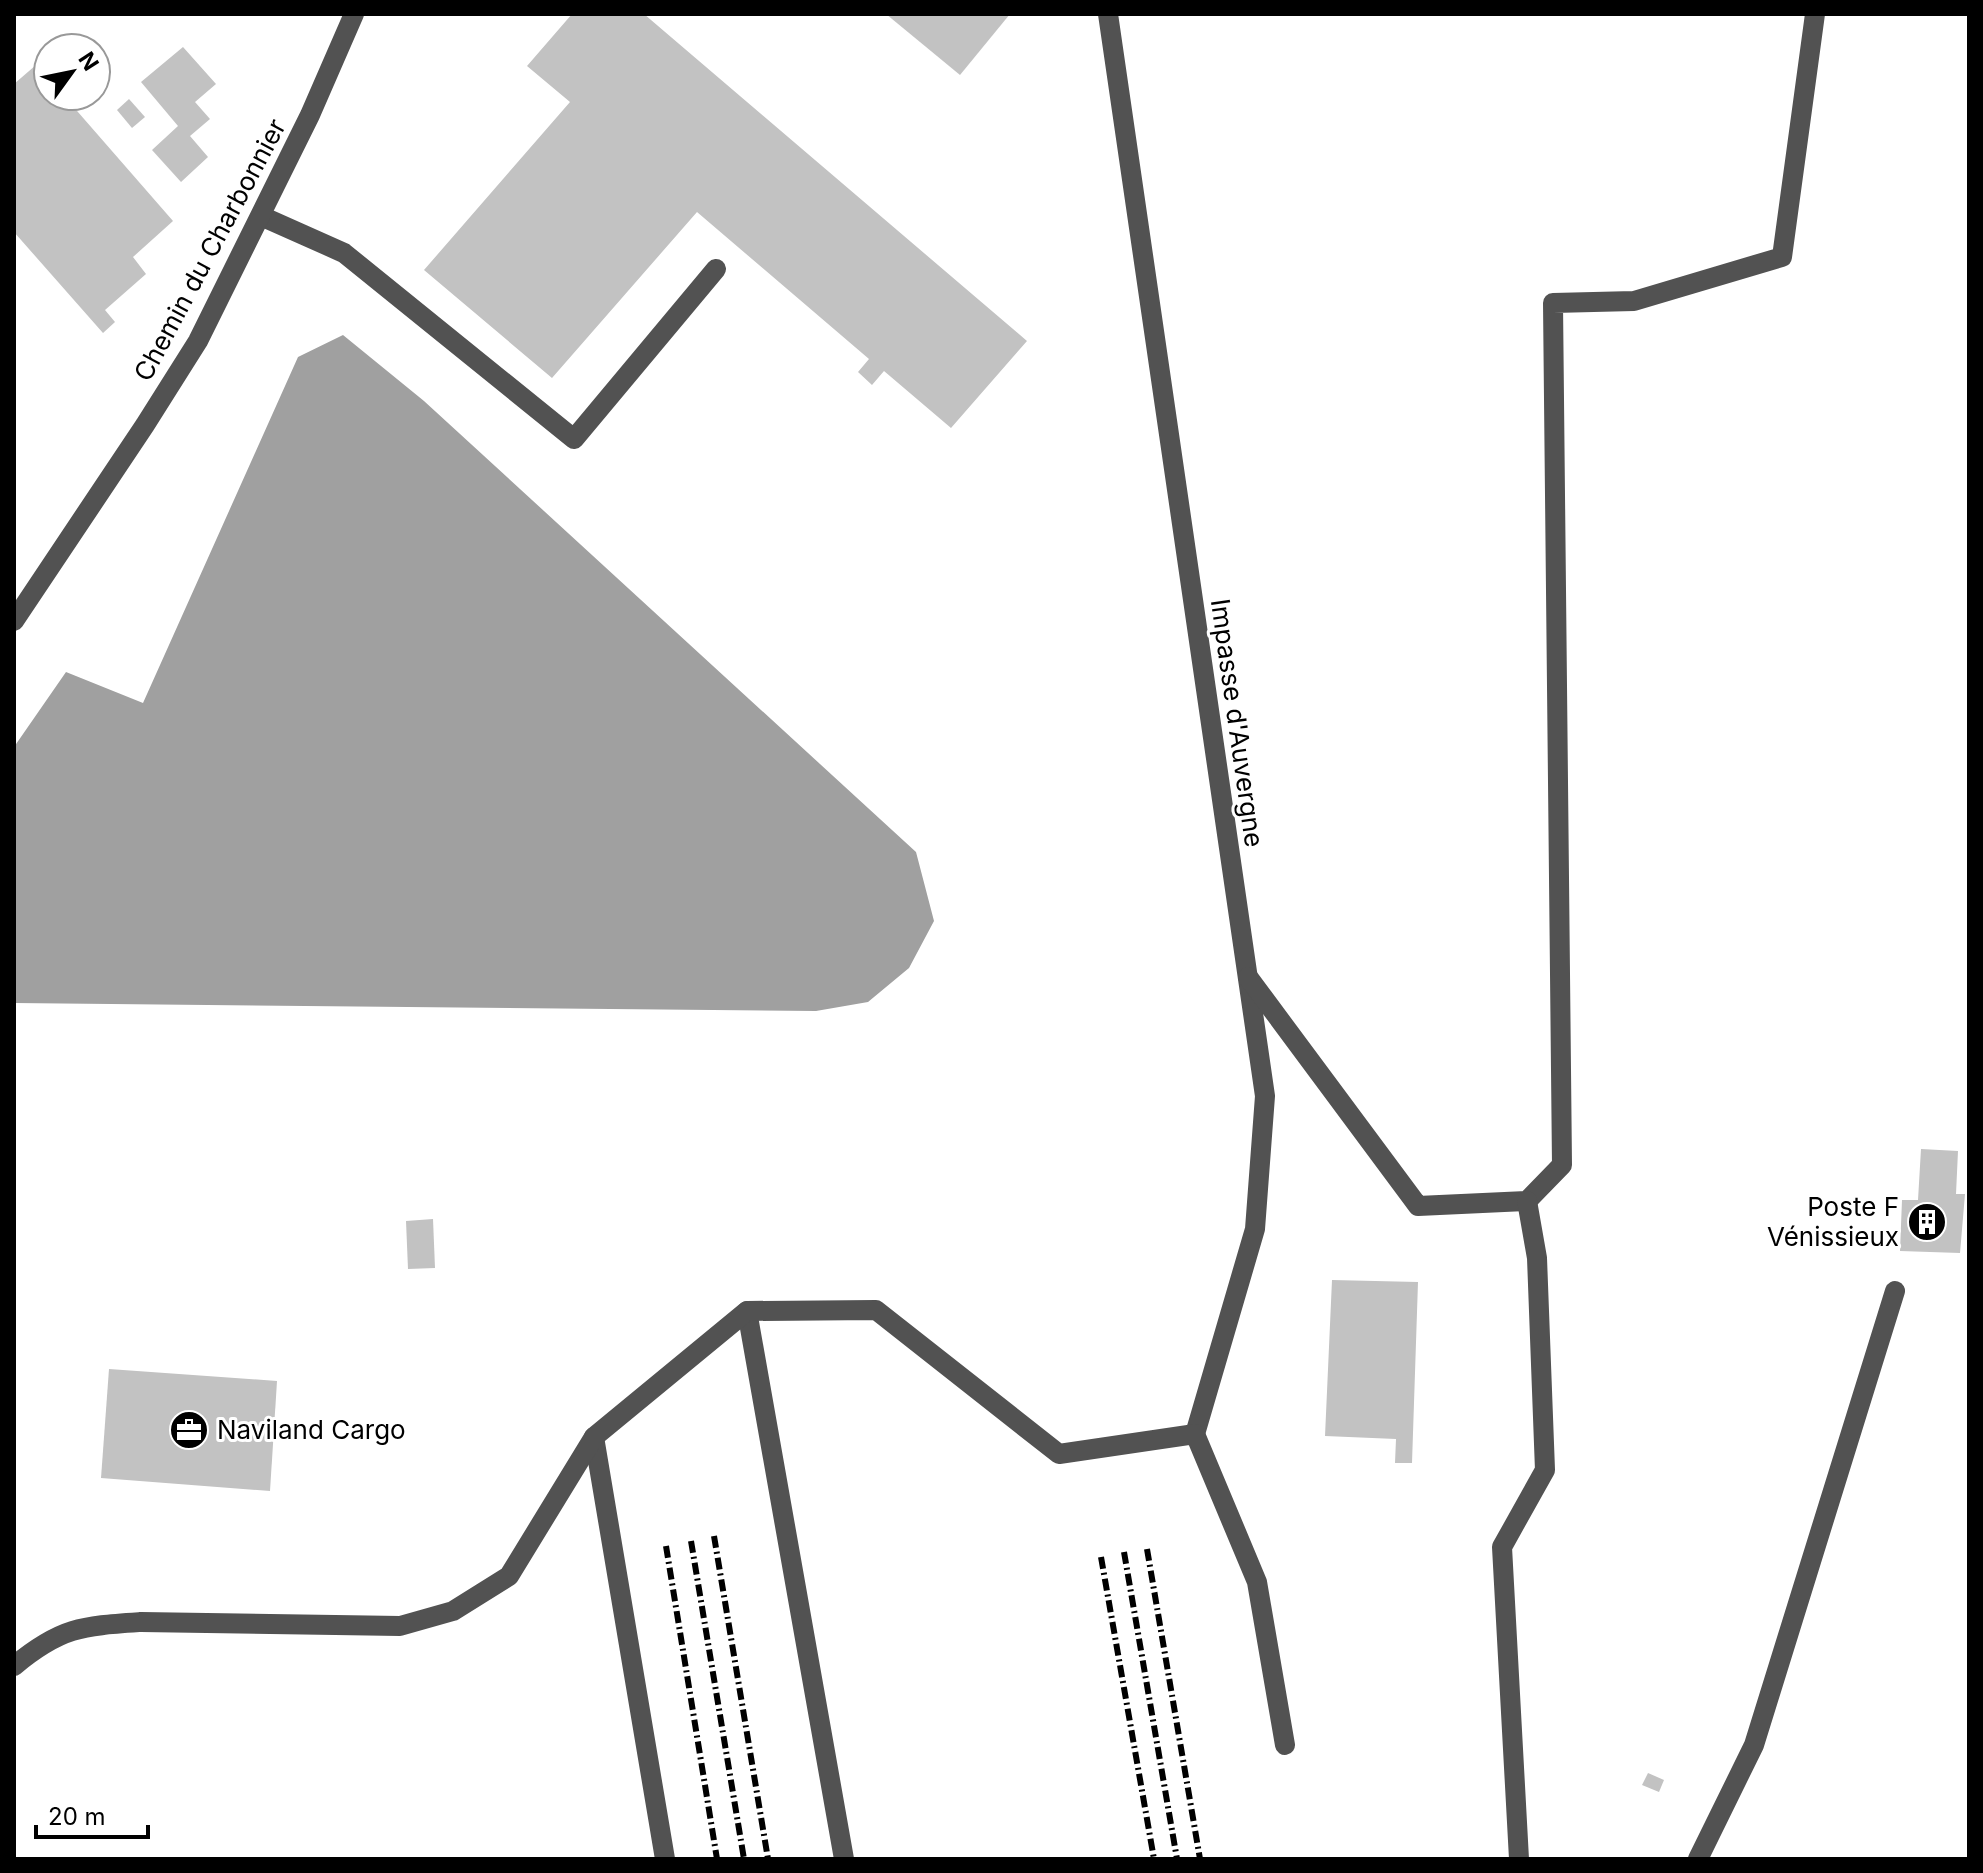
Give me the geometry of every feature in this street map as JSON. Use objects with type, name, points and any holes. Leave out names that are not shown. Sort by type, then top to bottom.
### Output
[{"type":"street","name":"Chemin du Charbonnier","points":[[14,621],[198,341],[261,216],[354,14]]},
{"type":"street","name":"Impasse d'Auvergne","points":[[1108,14],[1265,1096],[1255,1229],[1195,1434]]},
{"type":"street","points":[[1248,977],[1418,1206],[1527,1201],[1562,1165],[1553,303],[1634,301],[1782,257],[1815,14]]},
{"type":"street","points":[[261,216],[344,253],[574,439],[716,269]]},
{"type":"street","points":[[1519,1859],[1502,1547],[1545,1470],[1537,1258],[1527,1201]]},
{"type":"street","points":[[1698,1859],[1754,1745],[1895,1291]]},
{"type":"street","points":[[14,1666],[37,1647],[65,1631],[102,1624],[400,1626],[453,1611],[509,1576],[594,1437],[747,1311],[876,1310],[1059,1454],[1195,1434],[1257,1582],[1285,1745]]},
{"type":"street","points":[[747,1311],[844,1859]]},
{"type":"street","points":[[594,1437],[665,1859]]},
{"type":"shaded area","points":[[343,335],[424,401],[916,852],[934,921],[909,968],[868,1002],[816,1011],[14,1003],[14,747],[66,672],[143,703],[298,357]]},
{"type":"building","points":[[572,14],[644,14],[1027,341],[951,428],[884,371],[872,385],[858,372],[869,359],[697,212],[552,378],[424,270],[570,102],[527,66]]},
{"type":"building","points":[[886,14],[1010,14],[960,75]]},
{"type":"building","points":[[183,47],[216,84],[195,102],[210,119],[190,136],[208,157],[181,182],[152,150],[178,126],[141,82]]},
{"type":"building","points":[[32,68],[32,112],[78,112],[173,221],[133,257],[146,274],[105,310],[115,322],[103,333],[14,232],[14,84]]},
{"type":"building","points":[[129,99],[145,117],[132,128],[117,110]]},
{"type":"building","name":"Poste F Vénissieux","points":[[1921,1149],[1958,1151],[1956,1194],[1965,1194],[1960,1253],[1900,1251],[1902,1200],[1918,1200]]},
{"type":"building","points":[[433,1219],[435,1268],[408,1269],[406,1221]]},
{"type":"building","points":[[1332,1280],[1418,1282],[1412,1463],[1395,1463],[1396,1439],[1325,1436]]},
{"type":"building","name":"Naviland Cargo","points":[[109,1369],[277,1381],[270,1491],[101,1478]]},
{"type":"building","points":[[1648,1773],[1664,1780],[1659,1792],[1642,1785]]},
{"type":"railway","points":[[714,1536],[768,1859]]},
{"type":"railway","points":[[691,1541],[744,1859]]},
{"type":"railway","points":[[666,1546],[717,1859]]},
{"type":"railway","points":[[1147,1549],[1200,1859]]},
{"type":"railway","points":[[1124,1552],[1177,1859]]},
{"type":"railway","points":[[1101,1557],[1154,1859]]},
{"type":"place","name":"Poste F Vénissieux","points":[[1927,1222]]},
{"type":"place","name":"Naviland Cargo","points":[[189,1430]]}]
